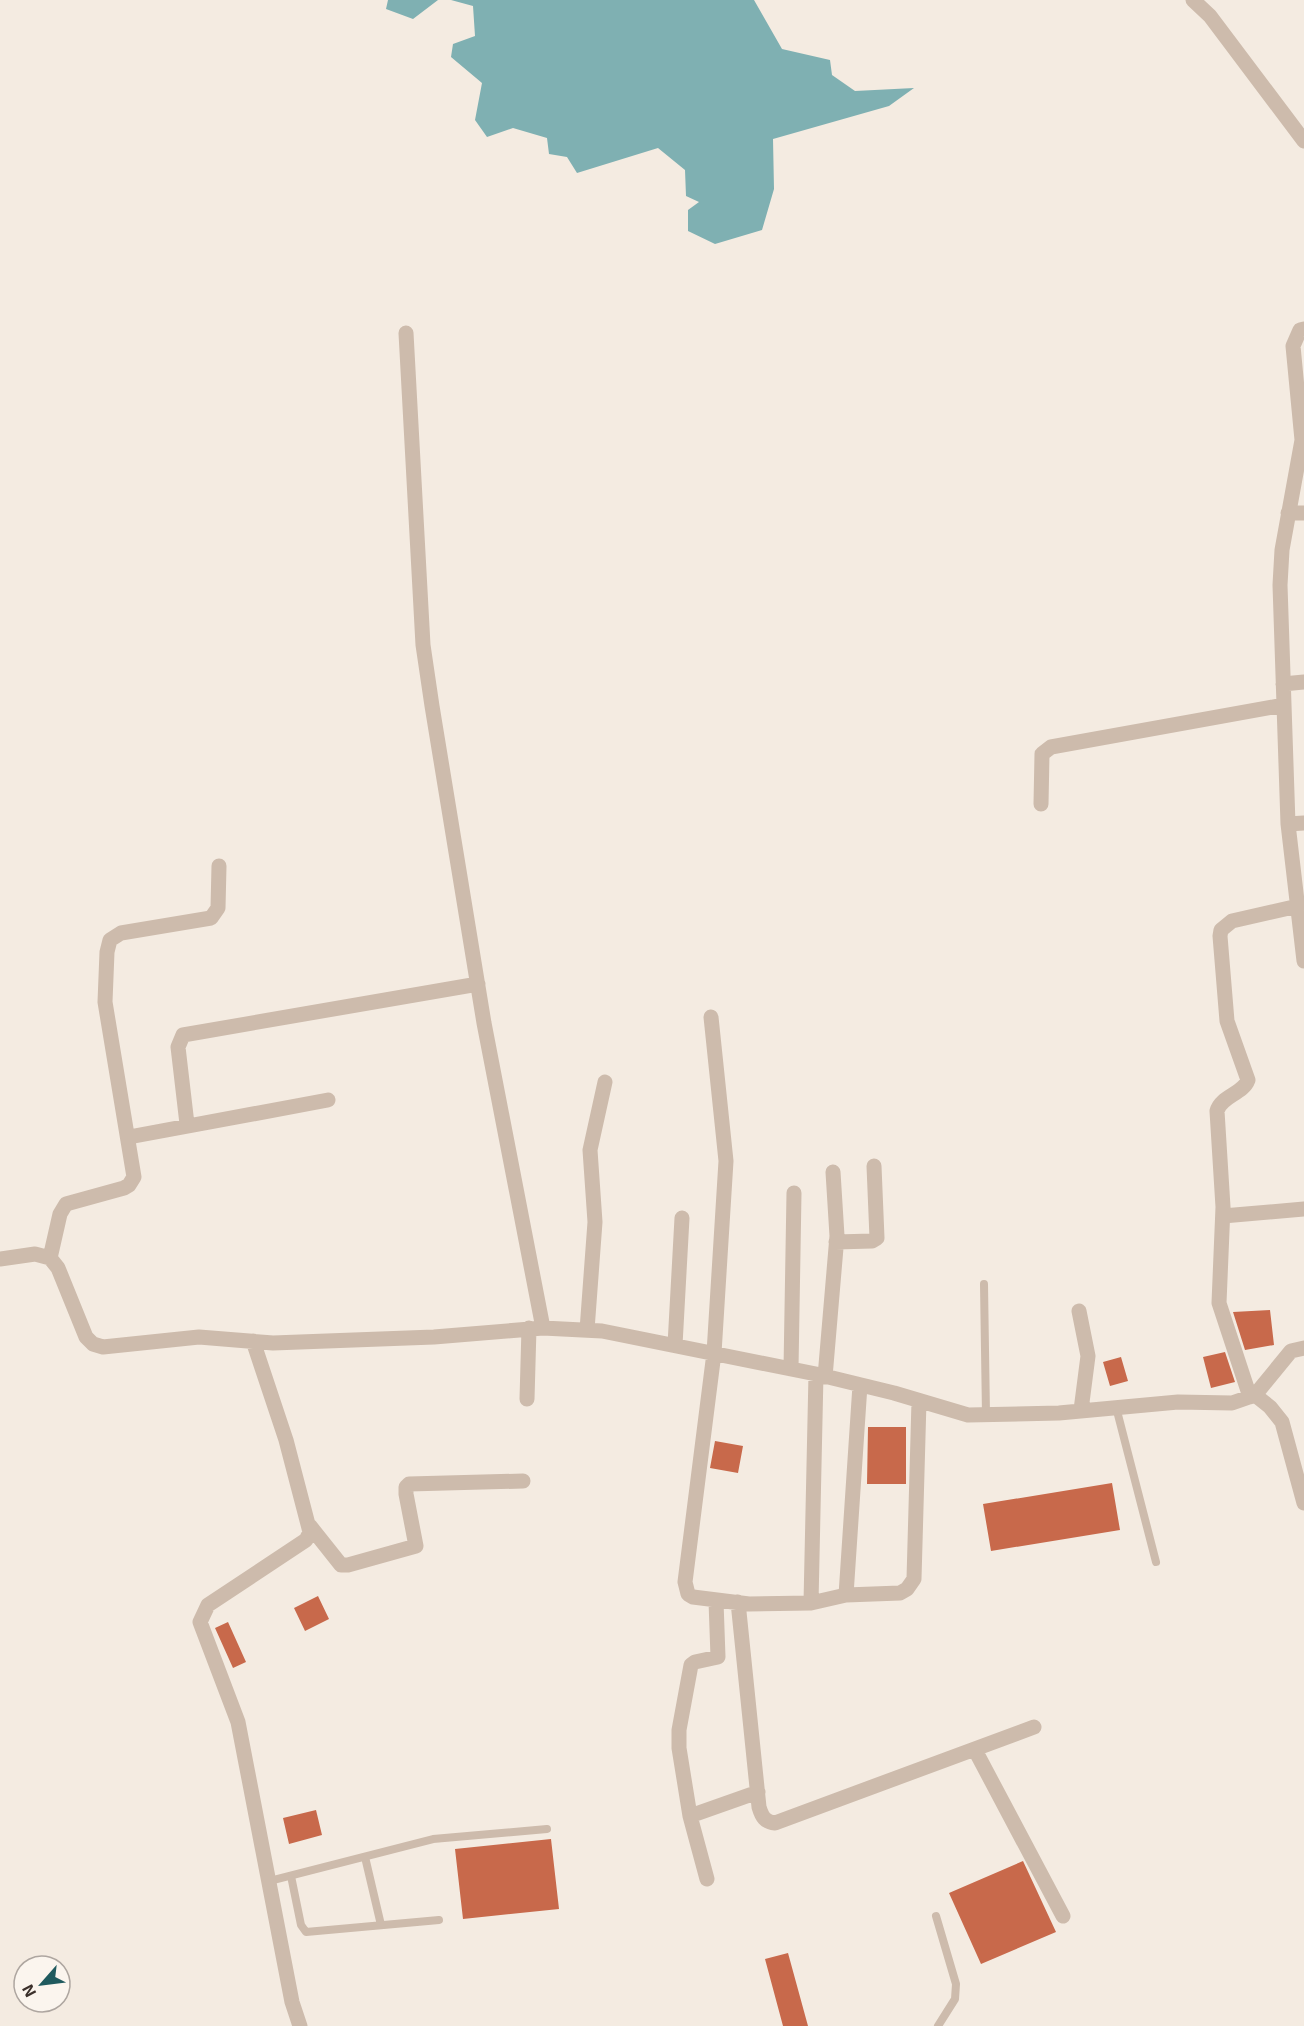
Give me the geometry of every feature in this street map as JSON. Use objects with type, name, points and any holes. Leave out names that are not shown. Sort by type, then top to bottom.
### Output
[{"type":"street","points":[[1193,0],[1210,16],[1304,141]]},
{"type":"street","points":[[1304,329],[1300,330],[1293,346],[1302,440],[1288,513],[1280,585],[1284,705],[1296,823],[1298,906],[1304,962]]},
{"type":"street","points":[[406,333],[423,645],[536,1328],[527,1399]]},
{"type":"street","points":[[1288,513],[1304,513]]},
{"type":"street","points":[[1283,684],[1304,682]]},
{"type":"street","points":[[1041,804],[1042,754],[1051,747],[1284,705]]},
{"type":"street","points":[[219,866],[218,908],[212,918],[121,933],[110,940],[107,952],[107,1013],[134,1172],[132,1182],[124,1188],[66,1204],[60,1214],[50,1258],[64,1282],[80,1326],[93,1344],[104,1347],[200,1337],[253,1341],[434,1337],[536,1328],[587,1330],[791,1369],[860,1385],[968,1415],[1081,1410],[1178,1401],[1232,1403],[1252,1396],[1291,1351],[1304,1348]]},
{"type":"street","points":[[1298,906],[1232,921],[1221,930],[1227,1021],[1248,1080],[1245,1087],[1218,1107],[1223,1216],[1219,1303],[1252,1396],[1270,1407],[1282,1422],[1304,1503]]},
{"type":"street","points":[[187,1124],[178,1047],[183,1035],[478,984]]},
{"type":"street","points":[[711,1017],[726,1161],[714,1353],[685,1582],[688,1594],[693,1597],[738,1602],[811,1603],[846,1595],[900,1593],[907,1589],[914,1579],[919,1401]]},
{"type":"street","points":[[587,1330],[595,1221],[590,1150],[605,1082]]},
{"type":"street","points":[[129,1137],[187,1124],[328,1100]]},
{"type":"street","points":[[836,1242],[872,1241],[877,1238],[874,1166]]},
{"type":"street","points":[[811,1603],[821,1376],[836,1242],[833,1172]]},
{"type":"street","points":[[791,1369],[794,1193]]},
{"type":"street","points":[[1223,1216],[1304,1209]]},
{"type":"street","points":[[675,1346],[682,1218]]},
{"type":"street","points":[[0,1259],[36,1254],[50,1258]]},
{"type":"street","points":[[1079,1311],[1088,1361],[1081,1410]]},
{"type":"street","points":[[253,1341],[286,1440],[310,1526],[341,1565],[416,1546],[406,1494],[406,1487],[409,1484],[523,1480]]},
{"type":"street","points":[[846,1595],[860,1385]]},
{"type":"street","points":[[300,2026],[292,2002],[238,1722],[200,1622],[208,1605],[306,1540],[310,1526]]},
{"type":"street","points":[[707,1879],[690,1816],[679,1748],[679,1730],[691,1665],[718,1657],[716,1600]]},
{"type":"street","points":[[738,1602],[758,1792],[761,1815],[765,1820],[775,1823],[1034,1726]]},
{"type":"street","points":[[975,1750],[1063,1916]]},
{"type":"street","points":[[690,1816],[758,1792]]},
{"type":"lane","points":[[984,1284],[986,1415]]},
{"type":"lane","points":[[1116,1407],[1156,1562]]},
{"type":"lane","points":[[269,1881],[447,1836],[547,1829]]},
{"type":"lane","points":[[365,1857],[381,1925]]},
{"type":"lane","points":[[291,1876],[301,1925],[306,1932],[439,1920]]},
{"type":"lane","points":[[936,1916],[956,1984],[956,1999],[938,2026]]},
{"type":"water","points":[[388,0],[438,0],[413,19],[386,9]]},
{"type":"water","points":[[451,0],[754,0],[782,49],[830,60],[832,75],[855,91],[914,88],[889,106],[773,139],[774,189],[762,230],[715,244],[688,231],[688,210],[699,202],[686,196],[685,170],[658,148],[577,173],[567,157],[549,154],[547,138],[513,128],[487,137],[475,120],[482,83],[451,57],[453,44],[475,36],[473,6]]},
{"type":"building","points":[[1270,1310],[1274,1345],[1245,1350],[1233,1312]]},
{"type":"building","points":[[1225,1352],[1235,1382],[1211,1388],[1203,1357]]},
{"type":"building","points":[[1121,1357],[1128,1381],[1110,1386],[1103,1362]]},
{"type":"building","points":[[868,1427],[906,1427],[906,1484],[867,1484]]},
{"type":"building","points":[[715,1441],[743,1446],[738,1473],[710,1468]]},
{"type":"building","points":[[1112,1483],[1120,1530],[991,1551],[983,1504]]},
{"type":"building","points":[[318,1596],[329,1619],[305,1631],[294,1608]]},
{"type":"building","points":[[228,1622],[246,1662],[233,1668],[215,1628]]},
{"type":"building","points":[[316,1810],[322,1835],[289,1844],[283,1818]]},
{"type":"building","points":[[551,1839],[559,1909],[463,1919],[455,1849]]},
{"type":"building","points":[[1023,1861],[1056,1932],[981,1964],[949,1893]]},
{"type":"building","points":[[788,1953],[808,2026],[783,2026],[765,1959]]}]
